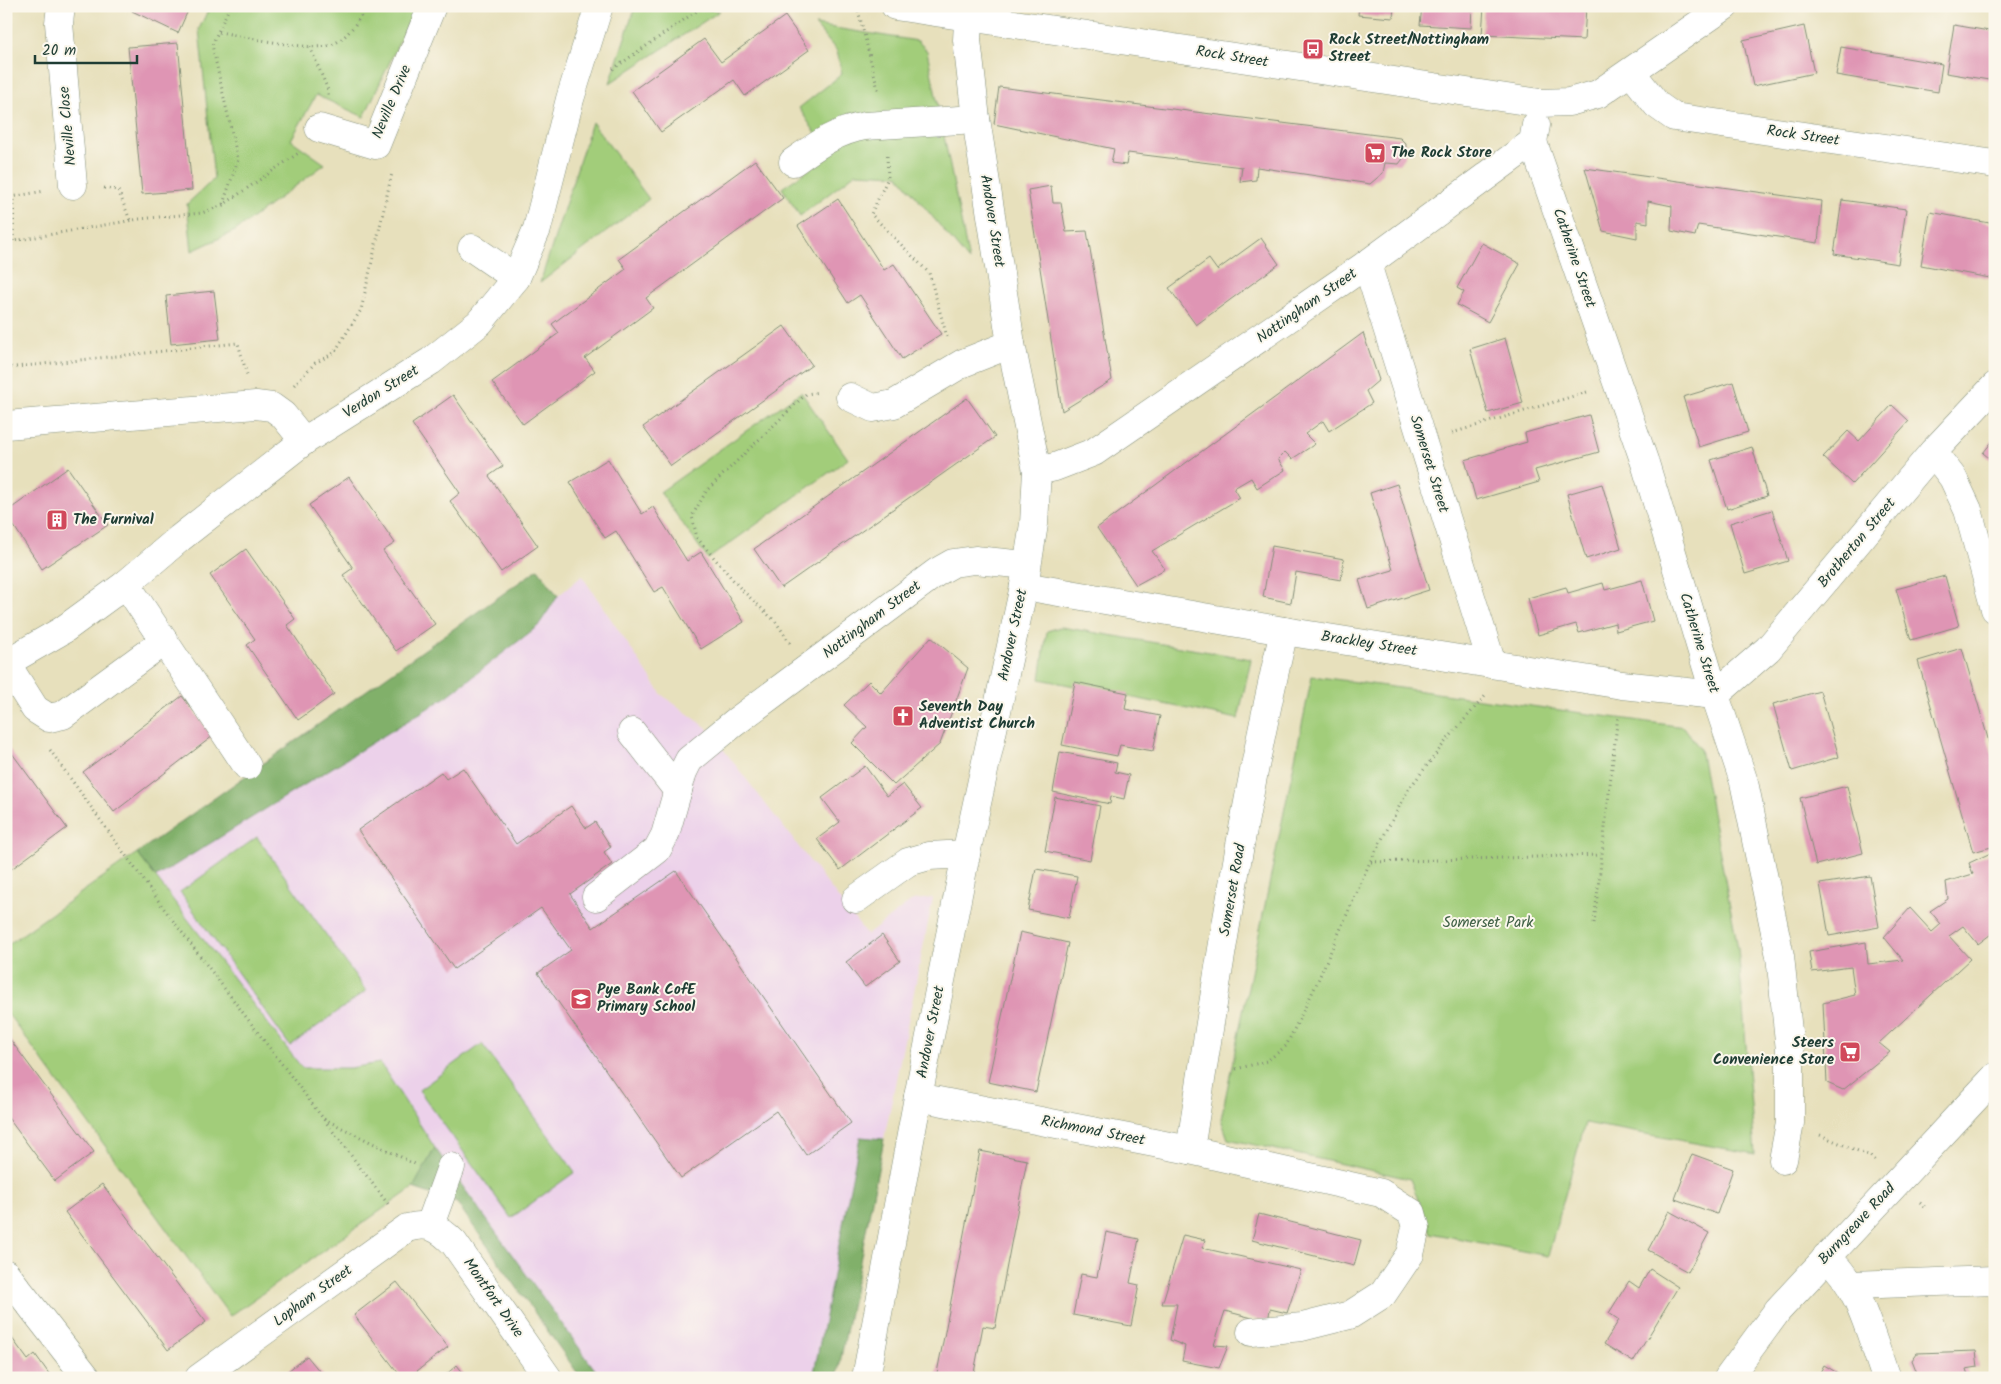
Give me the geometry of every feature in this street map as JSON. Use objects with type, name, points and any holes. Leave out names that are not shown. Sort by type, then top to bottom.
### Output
[{"type":"street","name":"Neville Close","points":[[61,6],[59,23],[72,185]]},
{"type":"street","name":"Neville Drive","points":[[319,128],[376,145],[432,6]]},
{"type":"street","name":"Verdon Street","points":[[6,663],[63,630],[126,584],[180,538],[304,441],[431,361],[479,323],[516,278],[537,229],[570,99],[599,6]]},
{"type":"street","name":"Rock Street","points":[[895,6],[968,12],[1540,103],[1568,102],[1598,94],[1631,72],[1657,105],[1674,117],[1995,164]]},
{"type":"street","points":[[1631,72],[1725,6]]},
{"type":"street","name":"Andover Street","points":[[866,1378],[918,1097],[1034,524],[1037,471],[1011,344],[976,119],[967,40],[968,12]]},
{"type":"street","points":[[1533,142],[1540,103]]},
{"type":"street","points":[[793,162],[829,137],[848,129],[887,124],[976,119]]},
{"type":"street","name":"Nottingham Street","points":[[1037,471],[1055,467],[1094,452],[1367,264],[1533,142]]},
{"type":"street","name":"Catherine Street","points":[[1533,142],[1645,463],[1715,695],[1744,782],[1780,956],[1790,1050],[1790,1123],[1783,1160]]},
{"type":"street","points":[[472,248],[516,278]]},
{"type":"street","name":"Somerset Street","points":[[1367,264],[1492,664]]},
{"type":"street","points":[[850,397],[873,408],[894,404],[956,367],[1011,344]]},
{"type":"street","name":"Brotherton Street","points":[[1715,695],[1768,649],[1933,452],[1995,386]]},
{"type":"street","points":[[6,425],[256,404],[272,407],[283,415],[304,441]]},
{"type":"street","points":[[1933,452],[1953,478],[1968,510],[1995,609]]},
{"type":"street","name":"Nottingham Street","points":[[596,897],[657,850],[665,835],[689,760],[734,723],[937,572],[953,563],[975,560],[1025,575]]},
{"type":"street","name":"Brackley Street","points":[[1025,575],[1284,631],[1622,685],[1715,695]]},
{"type":"street","points":[[126,584],[247,766]]},
{"type":"street","name":"Somerset Road","points":[[1190,1150],[1249,795],[1284,631]]},
{"type":"street","points":[[6,663],[35,709],[49,718],[63,715],[164,641]]},
{"type":"street","points":[[632,732],[678,791]]},
{"type":"street","points":[[856,899],[908,862],[929,856],[966,854]]},
{"type":"street","name":"Burngreave Road","points":[[1728,1378],[1778,1310],[1995,1077]]},
{"type":"street","name":"Richmond Street","points":[[918,1097],[1190,1150],[1381,1193],[1412,1213],[1416,1228],[1410,1254],[1383,1294],[1350,1315],[1302,1327],[1251,1332]]},
{"type":"street","points":[[418,1227],[449,1173]]},
{"type":"street","name":"Lopham Street","points":[[199,1378],[418,1227]]},
{"type":"street","name":"Montfort Drive","points":[[418,1227],[443,1232],[454,1243],[548,1378]]},
{"type":"street","points":[[1826,1257],[1838,1266],[1851,1286],[1886,1378]]},
{"type":"street","points":[[6,1274],[87,1378]]},
{"type":"street","points":[[1851,1286],[1922,1281],[1987,1280]]},
{"type":"path","points":[[223,204],[238,160],[212,45],[230,6]]},
{"type":"path","points":[[219,32],[310,47],[331,45],[355,27],[368,6]]},
{"type":"path","points":[[609,72],[704,6]]},
{"type":"path","points":[[857,6],[887,124],[888,178],[871,214],[929,273],[956,367]]},
{"type":"path","points":[[6,240],[13,241],[139,219],[202,213],[223,204],[313,143],[329,109],[328,90],[310,47]]},
{"type":"path","points":[[272,407],[315,363],[334,353],[361,310],[395,160],[376,145]]},
{"type":"path","points":[[13,241],[14,198]]},
{"type":"path","points":[[6,368],[238,343]]},
{"type":"path","points":[[1422,442],[1617,383]]},
{"type":"path","points":[[808,668],[776,622],[741,589],[697,538],[692,516],[707,490],[806,394],[828,390],[850,397]]},
{"type":"path","points":[[1202,1072],[1252,1066],[1266,1061],[1286,1046],[1315,987],[1370,862],[1408,790],[1446,741],[1488,693],[1524,669]]},
{"type":"path","points":[[1594,923],[1622,685]]},
{"type":"path","points":[[49,718],[36,730],[165,910],[324,1119],[418,1227]]},
{"type":"path","points":[[1370,862],[1601,855]]},
{"type":"path","points":[[324,1119],[449,1173]]},
{"type":"path","points":[[1790,1123],[1870,1156]]},
{"type":"path","points":[[1922,1205],[1927,1209]]},
{"type":"shaded area","name":"Pye Bank CofE Primary School","points":[[582,576],[662,695],[706,727],[867,935],[913,900],[933,898],[884,1139],[860,1137],[813,1378],[601,1378],[435,1148],[380,1063],[350,1068],[302,1068],[156,877],[446,697],[538,626],[558,596]]},
{"type":"green space","points":[[210,6],[416,6],[364,117],[316,95],[291,140],[325,164],[235,231],[192,251],[187,204],[214,179],[199,29]]},
{"type":"green space","points":[[682,6],[720,11],[610,83],[635,7]]},
{"type":"green space","points":[[815,25],[918,41],[927,51],[969,261],[898,175],[856,173],[800,216],[782,188],[830,155],[799,108],[842,74],[837,51]]},
{"type":"green space","points":[[592,122],[649,199],[540,283]]},
{"type":"green space","points":[[801,392],[848,459],[708,559],[660,492]]},
{"type":"green space","points":[[538,569],[558,596],[538,626],[446,697],[156,877],[137,853]]},
{"type":"green space","points":[[1061,627],[1251,659],[1238,719],[1040,679],[1047,631]]},
{"type":"green space","name":"Somerset Park","points":[[1312,676],[1684,727],[1700,749],[1738,948],[1755,1154],[1585,1123],[1548,1256],[1431,1233],[1410,1179],[1228,1139],[1221,1119]]},
{"type":"green space","points":[[257,837],[366,991],[290,1046],[180,892]]},
{"type":"green space","points":[[137,853],[302,1068],[350,1068],[380,1063],[435,1148],[413,1188],[230,1316],[6,1011],[6,946]]},
{"type":"green space","points":[[482,1044],[575,1172],[511,1218],[419,1090]]},
{"type":"green space","points":[[860,1137],[884,1139],[837,1378],[813,1378]]},
{"type":"green space","points":[[435,1148],[601,1378],[581,1378],[457,1203],[413,1188]]},
{"type":"building","points":[[134,6],[190,6],[178,33],[132,11]]},
{"type":"building","points":[[1359,6],[1394,6],[1393,18],[1358,15]]},
{"type":"building","points":[[1422,6],[1472,6],[1471,28],[1420,25]]},
{"type":"building","points":[[1484,6],[1586,6],[1584,40],[1482,35]]},
{"type":"building","points":[[785,16],[809,50],[745,96],[734,80],[661,132],[632,91],[704,39],[721,62]]},
{"type":"building","points":[[1954,25],[1995,32],[1989,80],[1946,73]]},
{"type":"building","points":[[1804,26],[1814,73],[1753,86],[1743,40]]},
{"type":"building","points":[[178,43],[192,190],[142,194],[128,47]]},
{"type":"building","points":[[1841,47],[1942,64],[1938,92],[1836,75]]},
{"type":"building","points":[[999,87],[1400,138],[1406,144],[1405,156],[1399,164],[1385,163],[1383,173],[1370,184],[1257,167],[1256,180],[1240,182],[1242,167],[1128,153],[1126,165],[1111,163],[1114,149],[994,124]]},
{"type":"building","points":[[755,160],[783,198],[646,298],[653,308],[585,358],[595,371],[523,424],[492,382],[559,333],[552,324],[626,269],[619,259]]},
{"type":"building","points":[[1585,168],[1822,201],[1818,243],[1698,225],[1695,236],[1671,231],[1672,206],[1648,201],[1648,223],[1637,221],[1637,238],[1603,231]]},
{"type":"building","points":[[1051,186],[1053,203],[1061,203],[1066,232],[1087,231],[1112,380],[1062,411],[1028,190]]},
{"type":"building","points":[[838,199],[884,270],[894,264],[941,334],[902,359],[860,295],[848,303],[798,226]]},
{"type":"building","points":[[1842,200],[1906,209],[1898,264],[1834,254]]},
{"type":"building","points":[[1930,212],[1995,224],[1995,279],[1921,265]]},
{"type":"building","points":[[1261,238],[1279,264],[1196,325],[1169,288],[1209,259],[1217,270]]},
{"type":"building","points":[[1482,243],[1520,264],[1488,322],[1457,305],[1464,292],[1457,288]]},
{"type":"building","points":[[214,291],[220,339],[171,344],[166,296]]},
{"type":"building","points":[[784,326],[812,365],[671,466],[643,427]]},
{"type":"building","points":[[1363,333],[1379,380],[1366,391],[1372,403],[1329,431],[1323,421],[1305,434],[1315,444],[1292,459],[1285,452],[1278,459],[1285,470],[1257,488],[1251,478],[1234,488],[1240,498],[1152,551],[1165,569],[1136,585],[1097,528]]},
{"type":"building","points":[[1505,338],[1523,403],[1488,413],[1470,349]]},
{"type":"building","points":[[1733,382],[1748,432],[1699,447],[1683,397]]},
{"type":"building","points":[[453,395],[503,466],[489,476],[538,546],[501,572],[450,501],[460,493],[412,424]]},
{"type":"building","points":[[967,398],[995,437],[781,588],[754,549]]},
{"type":"building","points":[[1892,405],[1909,421],[1852,484],[1823,457],[1848,431],[1859,441]]},
{"type":"building","points":[[1589,415],[1599,452],[1535,470],[1539,482],[1476,500],[1465,460],[1527,442],[1525,433]]},
{"type":"building","points":[[1995,438],[1995,463],[1983,453]]},
{"type":"building","points":[[1752,447],[1767,496],[1727,509],[1711,460]]},
{"type":"building","points":[[608,459],[642,514],[653,507],[687,561],[701,552],[744,622],[701,649],[663,587],[654,592],[616,531],[605,538],[570,482]]},
{"type":"building","name":"The Furnival","points":[[68,468],[108,525],[42,569],[6,512]]},
{"type":"building","points":[[349,477],[395,543],[383,551],[435,624],[396,651],[343,575],[353,568],[309,505]]},
{"type":"building","points":[[1397,484],[1429,590],[1368,609],[1359,580],[1393,570],[1370,493]]},
{"type":"building","points":[[1602,484],[1621,548],[1586,559],[1567,494]]},
{"type":"building","points":[[1772,510],[1788,561],[1745,574],[1730,523]]},
{"type":"building","points":[[1272,546],[1344,559],[1341,580],[1296,572],[1291,603],[1263,597]]},
{"type":"building","points":[[246,549],[295,619],[287,625],[334,694],[298,720],[247,645],[255,639],[210,575]]},
{"type":"building","points":[[1945,576],[1959,626],[1911,640],[1896,589]]},
{"type":"building","points":[[1642,580],[1653,621],[1616,631],[1615,623],[1579,633],[1576,624],[1538,635],[1528,598],[1566,587],[1568,593],[1603,583],[1605,590]]},
{"type":"building","name":"Seventh Day Adventist Church","points":[[931,637],[968,668],[940,744],[894,785],[852,743],[867,727],[844,705],[869,681],[881,693]]},
{"type":"building","points":[[1962,648],[1995,763],[1995,846],[1973,852],[1918,661]]},
{"type":"building","points":[[1075,682],[1128,693],[1125,709],[1160,716],[1153,751],[1120,745],[1117,756],[1062,745]]},
{"type":"building","points":[[1820,691],[1839,757],[1792,771],[1773,704]]},
{"type":"building","points":[[182,696],[213,736],[114,812],[83,772]]},
{"type":"building","points":[[6,745],[67,828],[6,873]]},
{"type":"building","points":[[1060,752],[1117,763],[1115,772],[1129,775],[1124,799],[1111,796],[1110,804],[1053,792]]},
{"type":"building","points":[[865,766],[887,796],[903,784],[922,808],[840,870],[817,839],[840,822],[822,798]]},
{"type":"building","points":[[463,768],[516,844],[571,806],[586,828],[595,822],[611,847],[604,852],[612,864],[570,894],[593,928],[676,871],[851,1123],[806,1155],[776,1111],[681,1178],[538,973],[571,950],[541,908],[454,969],[358,830],[441,772],[446,779]]},
{"type":"building","points":[[1847,786],[1863,853],[1816,865],[1800,798]]},
{"type":"building","points":[[1055,797],[1100,806],[1090,860],[1045,851]]},
{"type":"building","points":[[1995,851],[1995,931],[1978,944],[1963,926],[1949,936],[1970,959],[1879,1043],[1890,1052],[1843,1090],[1827,1083],[1823,1003],[1855,995],[1851,967],[1812,972],[1809,952],[1866,942],[1868,964],[1903,960],[1884,937],[1910,908],[1932,932],[1941,924],[1930,911],[1948,899],[1946,882],[1973,874],[1969,863]]},
{"type":"building","points":[[1036,869],[1077,876],[1069,918],[1028,910]]},
{"type":"building","points":[[1870,876],[1879,927],[1829,936],[1820,884]]},
{"type":"building","points":[[1020,932],[1068,943],[1036,1092],[988,1082]]},
{"type":"building","points":[[882,935],[900,961],[865,987],[846,962]]},
{"type":"building","points":[[6,1034],[94,1152],[55,1181],[6,1115]]},
{"type":"building","points":[[980,1151],[1027,1160],[995,1328],[983,1326],[973,1378],[936,1378]]},
{"type":"building","points":[[1692,1154],[1733,1169],[1717,1214],[1675,1199]]},
{"type":"building","points":[[102,1184],[206,1322],[168,1350],[65,1212]]},
{"type":"building","points":[[1669,1211],[1709,1233],[1688,1272],[1648,1250]]},
{"type":"building","points":[[1259,1214],[1361,1240],[1354,1266],[1252,1240]]},
{"type":"building","points":[[1106,1232],[1139,1239],[1130,1283],[1139,1285],[1131,1326],[1073,1315],[1081,1274],[1097,1277]]},
{"type":"building","points":[[1183,1235],[1205,1240],[1202,1248],[1301,1270],[1287,1313],[1270,1309],[1268,1322],[1225,1311],[1214,1345],[1228,1346],[1219,1368],[1182,1361],[1185,1346],[1170,1340],[1177,1304],[1162,1304]]},
{"type":"building","points":[[1650,1269],[1678,1287],[1633,1362],[1604,1344],[1619,1320],[1609,1313],[1629,1281],[1639,1288]]},
{"type":"building","points":[[397,1282],[448,1347],[408,1378],[402,1378],[354,1315]]},
{"type":"building","points":[[6,1330],[28,1360],[35,1354],[52,1378],[6,1378]]},
{"type":"building","points":[[1976,1351],[1978,1367],[1966,1369],[1969,1378],[1919,1378],[1912,1360],[1917,1353]]},
{"type":"building","points":[[307,1356],[325,1378],[279,1378]]},
{"type":"building","points":[[457,1365],[467,1378],[442,1378]]},
{"type":"building","points":[[1824,1365],[1846,1378],[1817,1378]]},
{"type":"place","name":"Rock Street/Nottingham Street","points":[[1313,49]]},
{"type":"place","name":"The Rock Store","points":[[1375,153]]},
{"type":"place","name":"The Furnival","points":[[57,520]]},
{"type":"place","name":"Seventh Day Adventist Church","points":[[903,716]]},
{"type":"place","name":"Pye Bank CofE Primary School","points":[[581,999]]},
{"type":"place","name":"Steers Convenience Store","points":[[1850,1052]]}]
